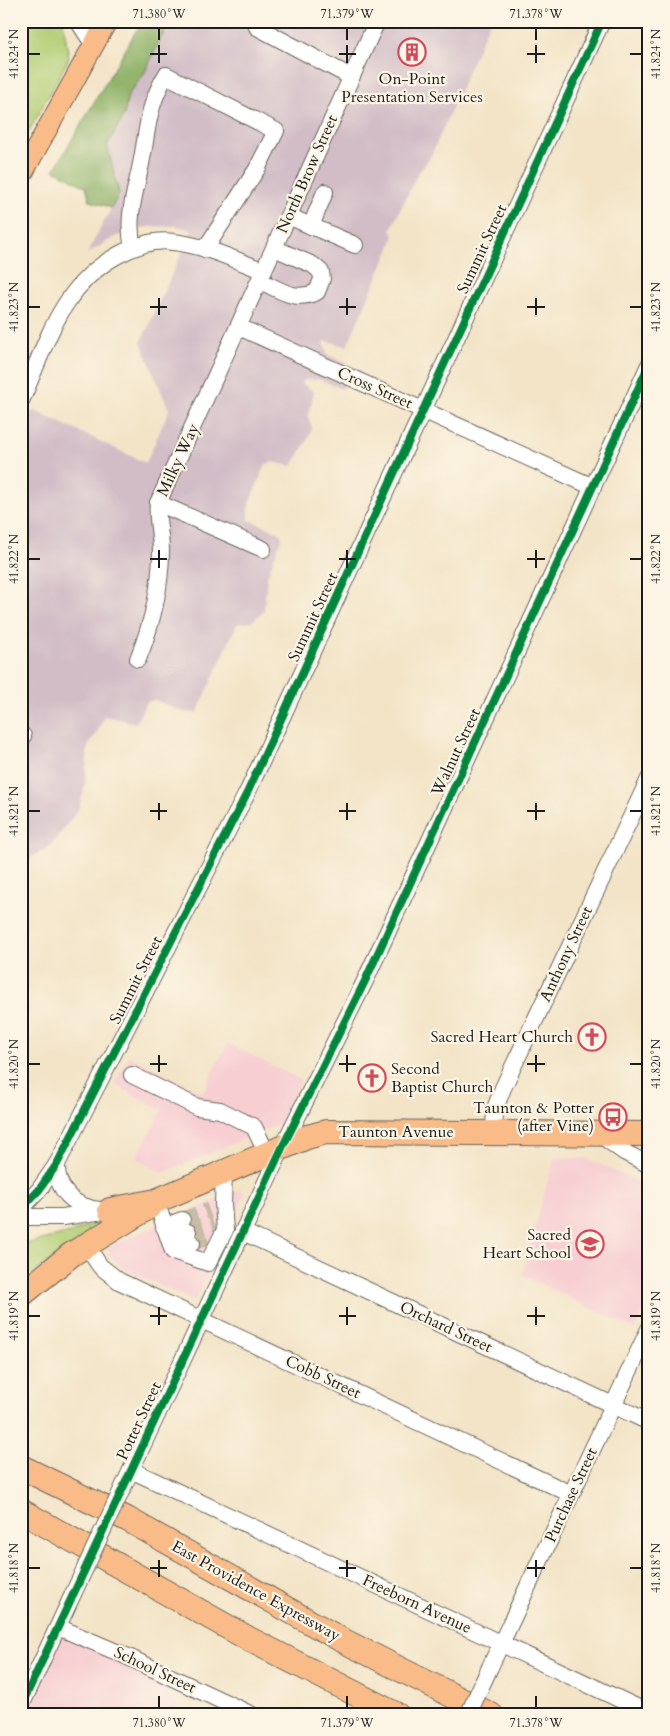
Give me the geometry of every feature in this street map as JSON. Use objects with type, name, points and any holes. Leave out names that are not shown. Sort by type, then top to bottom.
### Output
[{"type":"highway","name":"Taunton Avenue","points":[[110,1210],[156,1201],[316,1134],[334,1131],[649,1134]]},
{"type":"highway","name":"Taunton Avenue","points":[[21,1295],[86,1245],[134,1217],[156,1201]]},
{"type":"highway","name":"East Providence Expressway","points":[[21,1467],[127,1519],[346,1643],[491,1715]]},
{"type":"highway","points":[[21,1511],[236,1632],[398,1715]]},
{"type":"main road","points":[[21,176],[107,21]]},
{"type":"street","points":[[78,21],[93,44]]},
{"type":"street","name":"North Brow Street","points":[[239,327],[377,21]]},
{"type":"street","name":"Summit Street","points":[[21,1209],[46,1181],[57,1164],[244,799],[602,21]]},
{"type":"street","points":[[257,27],[351,77]]},
{"type":"street","points":[[133,248],[130,233],[131,207],[142,159],[151,103],[166,75],[276,131],[257,169],[205,249]]},
{"type":"street","points":[[311,226],[325,192]]},
{"type":"street","points":[[288,216],[355,245]]},
{"type":"street","points":[[21,401],[28,367],[62,310],[76,287],[103,264],[133,248],[161,241],[179,242],[205,249],[262,276],[295,296],[306,297],[317,292],[322,279],[322,272],[313,265],[274,248]]},
{"type":"street","name":"Cross Street","points":[[239,327],[593,487]]},
{"type":"street","name":"Milky Way","points":[[138,659],[152,624],[157,598],[161,551],[158,503],[239,327]]},
{"type":"street","name":"Walnut Street","points":[[274,1151],[365,981],[649,365]]},
{"type":"street","points":[[158,503],[263,549]]},
{"type":"street","name":"Anthony Street","points":[[493,1132],[496,1106],[502,1088],[649,779]]},
{"type":"street","points":[[132,1075],[197,1107],[220,1110],[254,1127],[274,1151]]},
{"type":"street","points":[[598,1133],[624,1152],[649,1165]]},
{"type":"street","name":"Potter Street","points":[[21,1706],[201,1320],[225,1223],[274,1151]]},
{"type":"street","points":[[57,1164],[57,1178],[68,1197],[87,1208],[110,1210]]},
{"type":"street","points":[[156,1201],[169,1239],[208,1263],[225,1223],[224,1172]]},
{"type":"street","name":"Taunton Avenue","points":[[21,1217],[63,1217],[110,1210]]},
{"type":"street","name":"Orchard Street","points":[[225,1223],[649,1422]]},
{"type":"street","points":[[169,1239],[187,1232],[169,1239]]},
{"type":"street","name":"Cobb Street","points":[[86,1245],[100,1266],[111,1276],[571,1494]]},
{"type":"street","name":"Purchase Street","points":[[468,1715],[649,1329]]},
{"type":"street","name":"Freeborn Avenue","points":[[128,1477],[501,1644],[649,1713]]},
{"type":"street","name":"School Street","points":[[58,1627],[126,1656],[252,1715]]},
{"type":"shaded area","points":[[163,21],[490,21],[430,158],[418,173],[391,229],[394,236],[390,248],[347,346],[325,341],[324,343],[328,355],[361,371],[361,374],[345,380],[343,389],[318,379],[305,380],[301,383],[314,392],[308,416],[312,429],[309,437],[292,466],[272,462],[266,464],[249,503],[249,520],[279,532],[282,537],[267,576],[264,611],[251,622],[237,624],[197,713],[184,712],[155,700],[146,702],[136,723],[105,716],[98,731],[88,745],[85,785],[79,808],[51,846],[31,857],[21,867],[21,434],[33,410],[146,463],[169,410],[141,342],[192,230],[176,226],[146,227],[114,237],[87,254],[119,193],[107,145],[124,116],[128,95],[144,74],[166,28]]},
{"type":"shaded area","points":[[21,1001],[31,1005],[30,1014],[21,1025]]},
{"type":"shaded area","points":[[227,1043],[301,1080],[279,1124],[163,1173],[136,1158],[162,1110],[114,1084],[129,1056],[203,1093]]},
{"type":"shaded area","name":"Sacred Heart School","points":[[554,1158],[586,1158],[649,1187],[649,1299],[635,1329],[522,1275]]},
{"type":"shaded area","points":[[241,1189],[245,1193],[195,1302],[125,1270],[110,1255],[107,1247]]},
{"type":"shaded area","points":[[57,1629],[166,1683],[177,1707],[175,1715],[21,1715],[21,1705]]},
{"type":"green space","points":[[21,21],[63,21],[69,58],[21,146]]},
{"type":"green space","points":[[142,21],[163,21],[166,28],[144,74],[128,95],[124,116],[107,145],[119,193],[112,208],[90,201],[86,187],[54,170]]},
{"type":"green space","points":[[96,1223],[98,1227],[21,1281],[21,1245],[70,1233]]},
{"type":"tunnel","points":[[182,1220],[209,1210]]},
{"type":"tunnel","points":[[188,1232],[213,1222]]},
{"type":"tunnel","points":[[192,1243],[218,1233]]},
{"type":"cycle path","points":[[21,1209],[39,1190],[57,1164],[248,791],[602,21]]},
{"type":"cycle path","points":[[21,1706],[282,1148],[365,981],[649,365]]},
{"type":"place","name":"On-Point Presentation Services","points":[[412,52]]},
{"type":"place","name":"Sacred Heart Church","points":[[592,1037]]},
{"type":"place","name":"Second Baptist Church","points":[[372,1078]]},
{"type":"place","name":"Taunton & Potter (after Vine)","points":[[613,1117]]},
{"type":"place","name":"Sacred Heart School","points":[[590,1244]]}]
